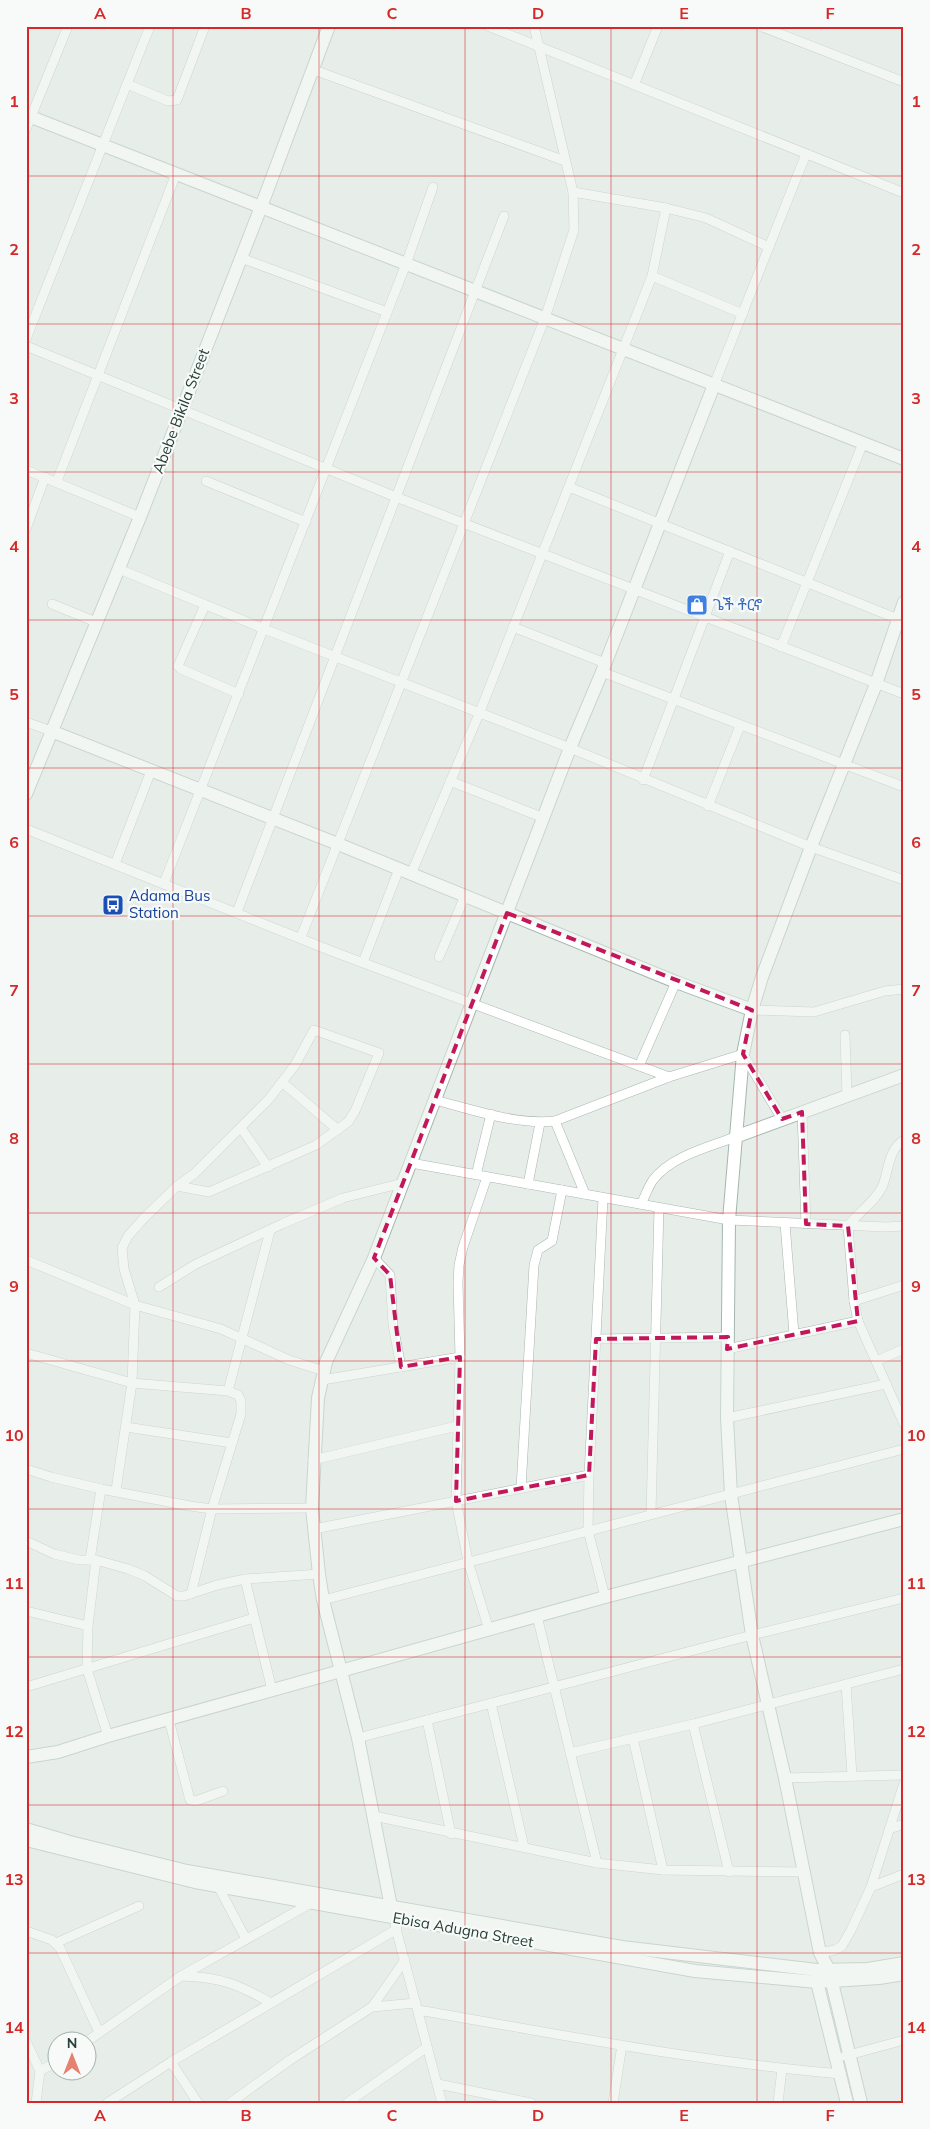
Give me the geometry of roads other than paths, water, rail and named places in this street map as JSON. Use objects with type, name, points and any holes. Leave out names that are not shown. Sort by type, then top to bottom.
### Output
[{"type":"street","points":[[68,26],[28,120],[102,145],[904,459]]},
{"type":"street","points":[[26,338],[150,26]]},
{"type":"street","points":[[127,84],[168,101],[177,100],[204,26]]},
{"type":"street","name":"Abebe Bikila Street","points":[[26,794],[140,517],[262,207],[329,26]]},
{"type":"street","points":[[488,26],[904,193]]},
{"type":"street","points":[[301,937],[545,318],[574,230],[573,192],[564,162],[534,26]]},
{"type":"street","points":[[634,85],[658,26]]},
{"type":"street","points":[[760,26],[904,82]]},
{"type":"street","points":[[314,70],[564,162]]},
{"type":"street","points":[[442,2103],[394,1917],[358,1738],[323,1600],[312,1508],[313,1460],[318,1398],[326,1362],[374,1258],[570,748],[604,668],[806,154]]},
{"type":"street","points":[[57,482],[176,174]]},
{"type":"street","points":[[164,883],[406,264],[433,187]]},
{"type":"street","points":[[573,192],[666,208],[706,218],[769,247]]},
{"type":"street","points":[[411,874],[479,714],[652,276],[666,208]]},
{"type":"street","points":[[237,912],[504,216]]},
{"type":"street","points":[[241,258],[387,312]]},
{"type":"street","points":[[652,276],[743,314]]},
{"type":"street","points":[[26,346],[464,524],[904,694]]},
{"type":"street","points":[[781,647],[863,443]]},
{"type":"street","points":[[26,470],[140,517]]},
{"type":"street","points":[[26,529],[45,477]]},
{"type":"street","points":[[206,481],[306,522]]},
{"type":"street","points":[[569,486],[901,621]]},
{"type":"street","points":[[643,780],[730,551]]},
{"type":"street","points":[[119,570],[479,714],[570,748],[643,780],[811,847],[904,880]]},
{"type":"street","points":[[861,2103],[843,2056],[823,1969],[785,1778],[752,1635],[740,1561],[731,1495],[726,1418],[729,1220],[743,1054],[752,1010],[762,976],[811,847],[901,621],[904,602]]},
{"type":"street","points":[[52,604],[96,622]]},
{"type":"street","points":[[204,605],[178,666],[180,670],[239,694]]},
{"type":"street","points":[[513,627],[673,700],[904,787]]},
{"type":"street","points":[[26,722],[273,818],[676,982],[752,1010],[814,1012],[885,991],[904,989]]},
{"type":"street","points":[[708,806],[740,726]]},
{"type":"street","points":[[115,864],[151,771]]},
{"type":"street","points":[[450,781],[544,818]]},
{"type":"street","points":[[26,829],[472,1005],[669,1077]]},
{"type":"street","points":[[363,962],[398,869]]},
{"type":"street","points":[[438,957],[465,896]]},
{"type":"street","points":[[639,1066],[676,982]]},
{"type":"street","points":[[116,1490],[132,1383],[135,1305],[124,1270],[122,1248],[128,1236],[177,1186],[194,1174],[240,1128],[282,1082],[295,1065],[314,1030],[379,1053],[355,1111],[348,1122],[316,1145],[208,1192],[177,1186]]},
{"type":"street","points":[[845,1034],[847,1096]]},
{"type":"street","points":[[435,1100],[540,1123],[555,1121],[669,1077],[743,1054]]},
{"type":"street","points":[[743,1054],[782,1119]]},
{"type":"street","points":[[641,1204],[654,1180],[667,1167],[689,1156],[782,1119],[904,1075]]},
{"type":"street","points":[[282,1082],[338,1130]]},
{"type":"street","points":[[802,1112],[806,1224]]},
{"type":"street","points":[[476,1175],[492,1114]]},
{"type":"street","points":[[555,1121],[585,1194]]},
{"type":"street","points":[[528,1184],[540,1123]]},
{"type":"street","points":[[240,1128],[268,1167]]},
{"type":"street","points":[[904,1140],[895,1148],[883,1186],[848,1226],[854,1301],[858,1321],[904,1424]]},
{"type":"street","points":[[411,1163],[729,1220],[886,1228],[904,1226]]},
{"type":"street","points":[[487,1177],[463,1247],[459,1265],[460,1357],[456,1501],[468,1561],[489,1630]]},
{"type":"street","points":[[158,1287],[196,1264],[344,1198],[403,1183]]},
{"type":"street","points":[[521,1488],[534,1259],[538,1250],[552,1241],[562,1190]]},
{"type":"street","points":[[603,1198],[589,1474],[588,1530],[605,1597]]},
{"type":"street","points":[[651,1513],[658,1208]]},
{"type":"street","points":[[785,1224],[794,1334]]},
{"type":"street","points":[[228,1391],[240,1338],[270,1231]]},
{"type":"street","points":[[374,1258],[390,1275],[393,1325],[401,1367]]},
{"type":"street","points":[[26,1260],[135,1305],[221,1329],[323,1376],[401,1367],[460,1357]]},
{"type":"street","points":[[854,1301],[904,1285]]},
{"type":"street","points":[[596,1339],[654,1339],[728,1343],[794,1334],[858,1321]]},
{"type":"street","points":[[876,1361],[904,1349]]},
{"type":"street","points":[[26,1353],[132,1383],[228,1391],[238,1395],[241,1401],[241,1414],[212,1509],[191,1594]]},
{"type":"street","points":[[726,1418],[886,1384]]},
{"type":"street","points":[[313,1460],[457,1426]]},
{"type":"street","points":[[126,1427],[232,1443]]},
{"type":"street","points":[[323,1600],[651,1513],[731,1495],[904,1449]]},
{"type":"street","points":[[26,1469],[100,1489],[116,1490],[212,1509],[312,1508]]},
{"type":"street","points":[[314,1529],[589,1474]]},
{"type":"street","points":[[100,1489],[88,1626],[87,1669],[108,1736]]},
{"type":"street","points":[[26,1757],[58,1752],[108,1736],[605,1597],[904,1519]]},
{"type":"street","points":[[26,1540],[54,1554],[79,1560],[93,1560],[128,1569],[146,1576],[177,1596],[245,1579],[319,1574]]},
{"type":"street","points":[[245,1579],[272,1690]]},
{"type":"street","points":[[358,1738],[752,1635],[904,1598]]},
{"type":"street","points":[[26,1611],[88,1626]]},
{"type":"street","points":[[537,1616],[597,1863]]},
{"type":"street","points":[[26,1687],[254,1618]]},
{"type":"street","points":[[570,1753],[693,1724],[904,1668]]},
{"type":"street","points":[[846,1684],[852,1776]]},
{"type":"street","points":[[492,1703],[524,1847]]},
{"type":"street","points":[[169,1720],[190,1800],[196,1801],[223,1791]]},
{"type":"street","points":[[427,1720],[451,1834]]},
{"type":"street","points":[[693,1724],[729,1872]]},
{"type":"street","points":[[633,1738],[663,1870]]},
{"type":"street","points":[[785,1778],[904,1775]]},
{"type":"street","points":[[823,1969],[834,1950],[842,1946],[871,1886],[904,1783]]},
{"type":"street","points":[[374,1816],[451,1834],[597,1863],[663,1870],[804,1872]]},
{"type":"street","points":[[889,1829],[904,1824]]},
{"type":"street","name":"Ebisa Adugna Street","points":[[26,1829],[187,1871],[394,1917]]},
{"type":"street","name":"Ebisa Adugna Street","points":[[26,1840],[110,1862],[218,1886],[394,1917],[622,1947],[823,1969],[904,1974]]},
{"type":"street","points":[[871,1886],[904,1874]]},
{"type":"street","points":[[218,1886],[246,1939]]},
{"type":"street","points":[[26,1931],[52,1940],[60,1948],[99,2032],[181,1976],[313,1902]]},
{"type":"street","points":[[56,1943],[139,1906]]},
{"type":"street","points":[[107,2103],[171,2062],[271,2003],[394,1917]]},
{"type":"street","points":[[230,2103],[290,2060],[372,2007],[405,1960]]},
{"type":"street","name":"Ebisa Adugna Street","points":[[823,1969],[868,1969],[904,1963]]},
{"type":"street","points":[[181,1976],[208,1977],[236,1984],[271,2003]]},
{"type":"street","points":[[372,2007],[417,2006],[622,2045],[782,2069],[841,2074]]},
{"type":"street","points":[[843,2056],[904,2040]]},
{"type":"street","points":[[26,2041],[29,2056],[40,2071],[36,2103]]},
{"type":"street","points":[[613,2103],[622,2045]]},
{"type":"street","points":[[347,2103],[427,2047]]},
{"type":"street","points":[[843,2056],[841,2074],[847,2103]]},
{"type":"street","points":[[171,2062],[198,2103]]},
{"type":"street","points":[[40,2071],[48,2067]]},
{"type":"street","points":[[778,2103],[782,2069]]},
{"type":"street","points":[[438,2084],[531,2103]]},
{"type":"place","name":"ጌች ቶርኖ","points":[[697,605]]},
{"type":"place","name":"Adama Bus Station","points":[[113,905]]}]
